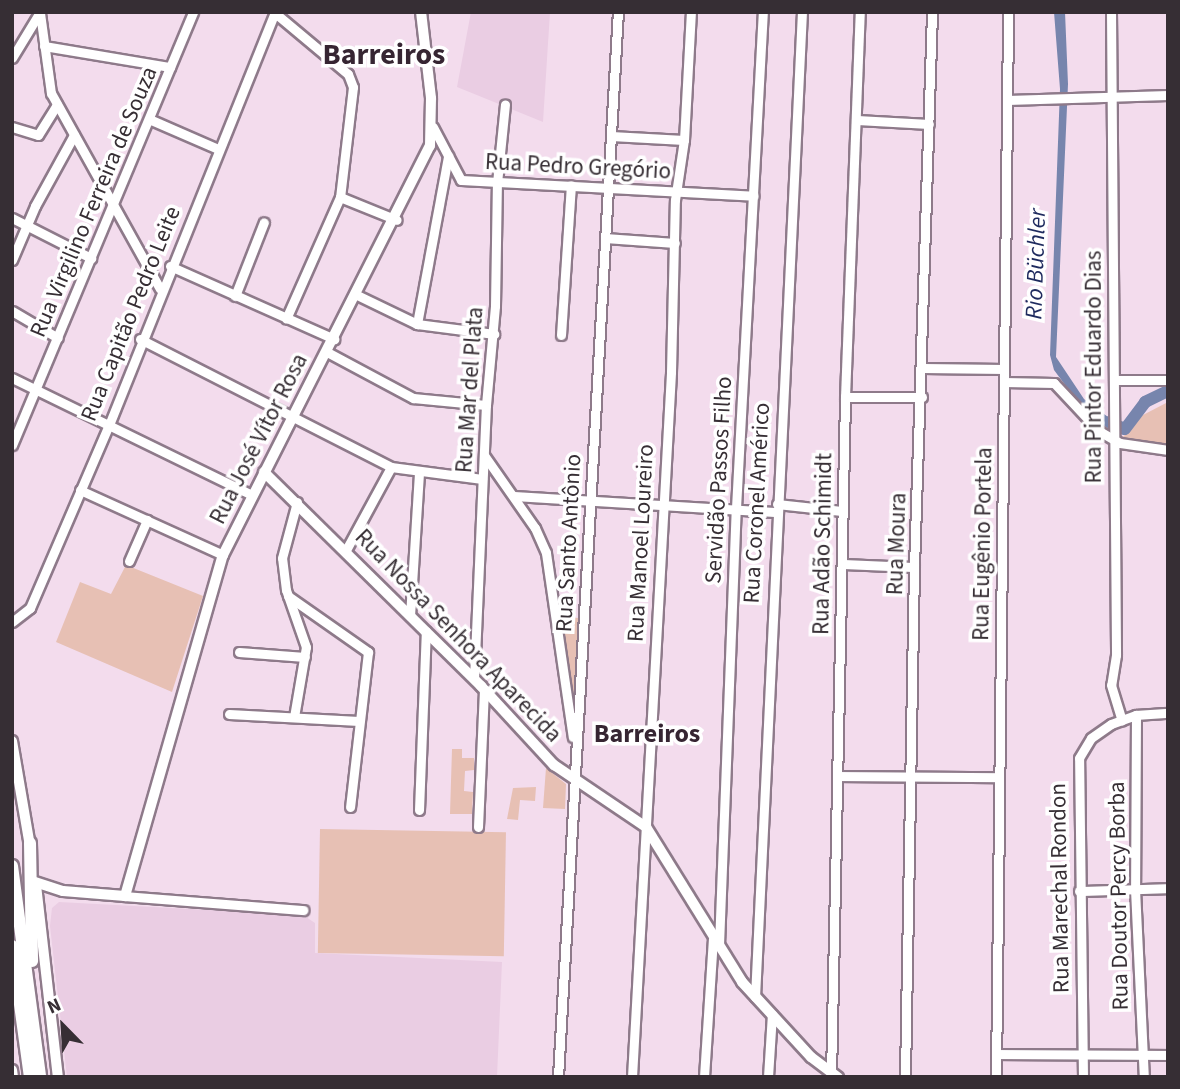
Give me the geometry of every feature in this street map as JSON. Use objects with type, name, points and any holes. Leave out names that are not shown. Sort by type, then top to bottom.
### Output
[{"type":"highway","points":[[30,843],[33,1021]]},
{"type":"highway","points":[[12,866],[40,1077]]},
{"type":"highway","points":[[12,946],[30,1077]]},
{"type":"main road","name":"Rua José Vítor Rosa","points":[[125,896],[223,555],[397,220],[426,157],[433,127],[421,12]]},
{"type":"main road","name":"Rua Nossa Senhora Aparecida","points":[[264,472],[346,550],[573,781],[646,827],[719,950],[755,997],[833,1076]]},
{"type":"main road","points":[[12,741],[30,843],[58,1077]]},
{"type":"main road","points":[[35,882],[63,891],[125,896]]},
{"type":"main road","points":[[39,915],[45,902],[63,891]]},
{"type":"main road","points":[[12,1070],[13,1077]]},
{"type":"street","name":"Rua Virgilino Ferreira de Souza","points":[[12,445],[193,12]]},
{"type":"street","points":[[275,12],[352,80],[340,197],[286,319]]},
{"type":"street","name":"Rua Capitão Pedro Leite","points":[[12,622],[30,608],[108,425],[160,289],[275,12]]},
{"type":"street","name":"Rua Santo Antônio","points":[[558,1077],[618,12]]},
{"type":"street","name":"Rua Manoel Loureiro","points":[[632,1077],[676,191],[684,141],[691,12]]},
{"type":"street","name":"Servidão Passos Filho","points":[[719,950],[736,508],[763,12]]},
{"type":"street","name":"Rua Coronel Américo","points":[[755,997],[776,508],[802,12]]},
{"type":"street","name":"Rua Adão Schimidt","points":[[833,1076],[842,511],[860,12]]},
{"type":"street","name":"Rua Moura","points":[[905,1077],[914,567],[923,368],[932,12]]},
{"type":"street","name":"Rua Eugênio Portela","points":[[996,1077],[1008,12]]},
{"type":"street","name":"Rua Pintor Eduardo Dias","points":[[1111,12],[1116,655],[1111,685],[1122,720]]},
{"type":"street","points":[[40,13],[46,77],[57,104],[160,289]]},
{"type":"street","points":[[12,58],[40,13]]},
{"type":"street","points":[[44,46],[170,68]]},
{"type":"street","points":[[1007,100],[1168,95]]},
{"type":"street","points":[[12,127],[38,135],[57,104]]},
{"type":"street","name":"Rua Mar del Plata","points":[[474,679],[486,405],[494,334],[497,183],[505,104]]},
{"type":"street","points":[[149,119],[218,149]]},
{"type":"street","points":[[857,120],[929,124]]},
{"type":"street","name":"Rua Pedro Gregório","points":[[433,127],[446,146],[448,156],[461,180],[754,196]]},
{"type":"street","points":[[12,260],[74,135]]},
{"type":"street","points":[[611,136],[684,141]]},
{"type":"street","points":[[417,324],[448,156]]},
{"type":"street","points":[[561,335],[571,185]]},
{"type":"street","points":[[340,197],[397,220]]},
{"type":"street","points":[[12,218],[91,258]]},
{"type":"street","points":[[234,296],[264,222]]},
{"type":"street","points":[[606,238],[675,243]]},
{"type":"street","points":[[170,266],[334,339]]},
{"type":"street","points":[[357,295],[417,324],[494,334]]},
{"type":"street","points":[[12,311],[58,338]]},
{"type":"street","points":[[140,339],[391,467],[419,473],[482,479]]},
{"type":"street","points":[[327,352],[413,398],[486,405]]},
{"type":"street","points":[[923,368],[1004,369]]},
{"type":"street","points":[[12,379],[252,495]]},
{"type":"street","points":[[1114,380],[1168,380]]},
{"type":"street","points":[[1004,382],[1054,383],[1084,420],[1114,437],[1168,450]]},
{"type":"street","points":[[845,397],[922,397]]},
{"type":"street","points":[[484,455],[514,496],[546,553],[576,749]]},
{"type":"street","points":[[346,550],[391,467]]},
{"type":"street","points":[[410,616],[419,473]]},
{"type":"street","points":[[80,491],[223,555]]},
{"type":"street","points":[[514,496],[842,511]]},
{"type":"street","points":[[294,716],[306,657],[305,643],[288,596],[283,552],[297,502]]},
{"type":"street","points":[[129,561],[147,520]]},
{"type":"street","points":[[842,564],[914,567]]},
{"type":"street","points":[[288,596],[368,652],[350,807]]},
{"type":"street","points":[[419,810],[426,631]]},
{"type":"street","points":[[239,652],[306,657]]},
{"type":"street","points":[[478,827],[484,690]]},
{"type":"street","points":[[568,702],[579,702]]},
{"type":"street","points":[[229,713],[359,721]]},
{"type":"street","name":"Rua Marechal Rondon","points":[[1083,1077],[1079,758],[1091,738],[1122,720],[1136,715],[1168,713]]},
{"type":"street","name":"Rua Doutor Percy Borba","points":[[1136,715],[1135,889],[1144,1077]]},
{"type":"street","points":[[839,776],[912,774],[999,777]]},
{"type":"street","points":[[1079,891],[1168,888]]},
{"type":"street","points":[[125,896],[303,910]]},
{"type":"street","points":[[704,1077],[713,939]]},
{"type":"street","points":[[768,1077],[772,1014]]},
{"type":"street","points":[[996,1055],[1168,1055]]},
{"type":"shaded area","points":[[471,12],[550,12],[543,122],[457,87]]},
{"type":"shaded area","points":[[1168,402],[1168,445],[1122,438],[1143,415]]},
{"type":"shaded area","points":[[126,565],[203,596],[172,692],[56,642],[80,582],[111,594]]},
{"type":"shaded area","points":[[560,617],[580,618],[576,703],[573,703]]},
{"type":"shaded area","points":[[452,749],[462,749],[462,758],[474,758],[474,770],[465,771],[464,791],[473,792],[472,814],[450,814]]},
{"type":"shaded area","points":[[546,768],[566,784],[565,809],[543,808]]},
{"type":"shaded area","points":[[536,787],[535,801],[520,800],[518,820],[507,819],[513,788]]},
{"type":"shaded area","points":[[320,829],[506,832],[504,956],[318,953]]},
{"type":"shaded area","points":[[59,902],[303,915],[315,923],[315,953],[502,962],[497,1077],[67,1077],[50,926],[52,908]]},
{"type":"water","points":[[1054,12],[1065,12],[1068,84],[1056,357],[1084,399],[1120,426],[1117,435],[1077,401],[1054,370],[1050,355],[1060,89]]},
{"type":"waterway","name":"Rio Büchler","points":[[1109,422],[1125,429],[1145,402],[1168,391]]},
{"type":"district","name":"Barreiros","points":[[384,55]]},
{"type":"district","name":"Barreiros","points":[[647,734]]}]
